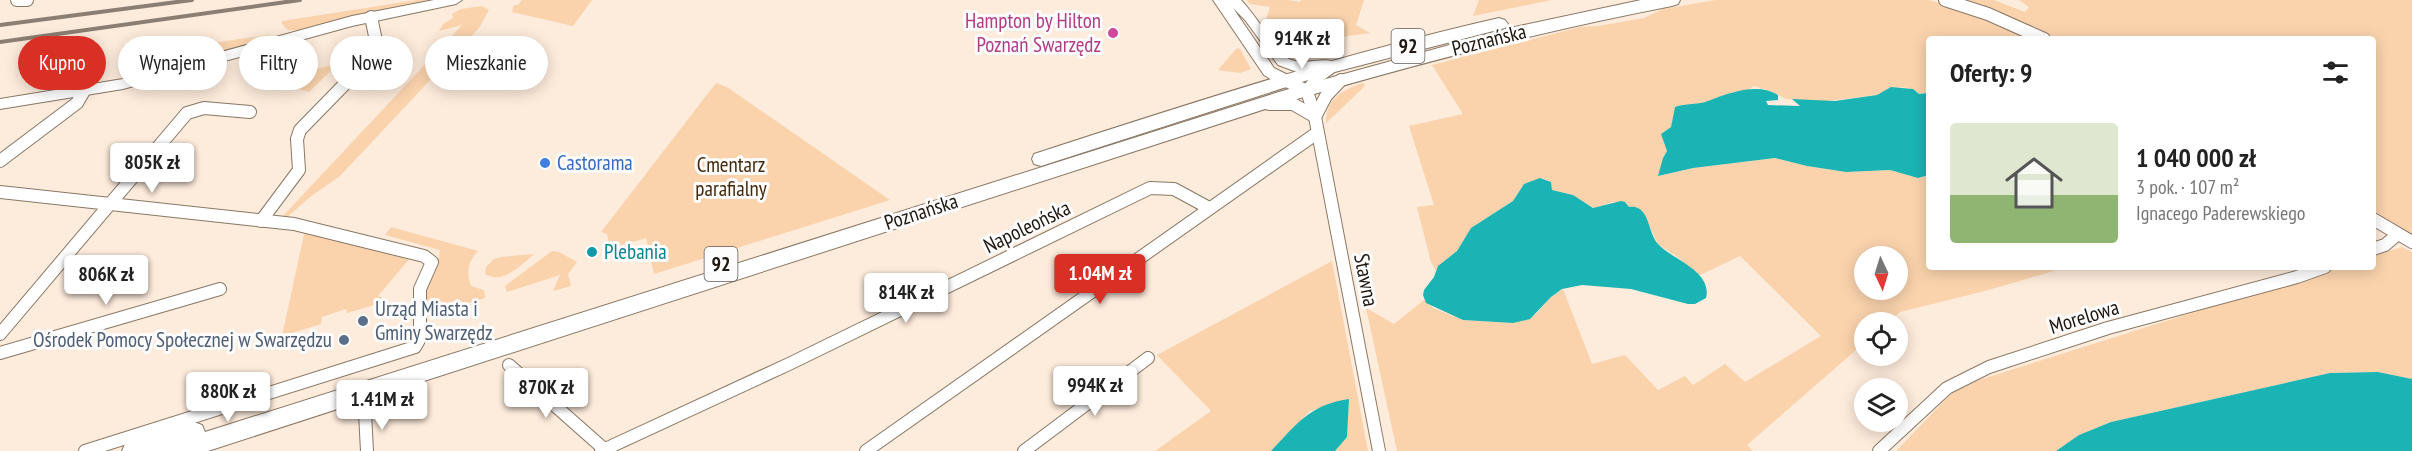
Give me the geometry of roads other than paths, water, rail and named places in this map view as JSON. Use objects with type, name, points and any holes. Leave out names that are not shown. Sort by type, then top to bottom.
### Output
[{"type":"main road","name":"Poznańska","points":[[133,451],[898,207],[1253,99],[1307,91],[1337,73],[1443,37],[1617,0]]},
{"type":"main road","name":"Poznańska","points":[[177,451],[201,447],[1253,99],[1284,71],[1337,73],[1672,0]]},
{"type":"street","points":[[17,0],[27,0]]},
{"type":"street","points":[[0,104],[138,81],[371,17],[456,0]]},
{"type":"street","points":[[1219,0],[1236,20],[1265,67],[1284,71]]},
{"type":"street","points":[[1233,0],[1250,17],[1284,71],[1307,91]]},
{"type":"street","points":[[1945,0],[1988,14],[2037,36]]},
{"type":"street","points":[[261,221],[299,170],[297,137],[300,130],[378,50],[371,17]]},
{"type":"street","points":[[1265,67],[1253,99],[1291,103],[1305,109],[1315,117],[1337,73]]},
{"type":"street","points":[[0,161],[77,103],[84,91]]},
{"type":"street","name":"Stawna","points":[[1307,91],[1315,117],[1379,451]]},
{"type":"street","points":[[0,334],[189,111],[204,108],[249,112]]},
{"type":"street","points":[[866,451],[1317,133]]},
{"type":"street","name":"Napoleońska","points":[[602,450],[626,441],[789,364],[1150,188],[1164,186],[1175,188],[1209,208]]},
{"type":"street","points":[[0,192],[300,225],[424,256],[432,260],[420,289],[420,338],[417,344],[408,350],[85,451]]},
{"type":"street","points":[[2376,221],[2412,242]]},
{"type":"street","points":[[2376,248],[2385,245],[2398,234]]},
{"type":"street","name":"Morelowa","points":[[1879,451],[1947,388],[1989,367],[2099,331],[2317,270]]},
{"type":"street","points":[[0,353],[220,289]]},
{"type":"street","points":[[1024,451],[1148,358]]},
{"type":"street","points":[[509,365],[602,450]]},
{"type":"street","points":[[365,413],[367,451]]},
{"type":"water","points":[[1891,87],[1913,89],[1919,94],[1926,93],[1926,176],[1918,178],[1890,170],[1846,172],[1775,158],[1693,168],[1658,176],[1667,151],[1661,134],[1671,127],[1675,107],[1752,89],[1770,91],[1778,95],[1778,100],[1766,101],[1768,105],[1800,106],[1792,99],[1835,101],[1877,95]]},
{"type":"water","points":[[1540,178],[1551,182],[1552,190],[1573,195],[1593,208],[1621,201],[1629,207],[1641,210],[1658,244],[1690,266],[1703,280],[1706,298],[1695,304],[1688,304],[1631,289],[1582,285],[1562,289],[1530,319],[1513,323],[1463,320],[1426,303],[1424,290],[1434,277],[1438,266],[1457,251],[1471,228],[1513,201],[1524,184]]},
{"type":"water","points":[[2378,372],[2412,379],[2412,451],[2056,451],[2079,435],[2111,422],[2330,373]]},
{"type":"water","points":[[1349,399],[1347,437],[1335,451],[1271,451],[1297,424],[1314,411]]},
{"type":"railway","points":[[0,25],[192,0]]},
{"type":"railway","points":[[0,42],[300,0]]},
{"type":"place","name":"Hampton by Hilton Poznań Swarzędz","points":[[1113,33]]},
{"type":"place","name":"Castorama","points":[[545,163]]},
{"type":"place","name":"Plebania","points":[[592,252]]},
{"type":"place","name":"Urząd Miasta i Gminy Swarzędz","points":[[363,321]]},
{"type":"place","name":"Ośrodek Pomocy Społecznej w Swarzędzu","points":[[344,340]]},
{"type":"park label","name":"Cmentarz parafialny","points":[[731,177]]}]
